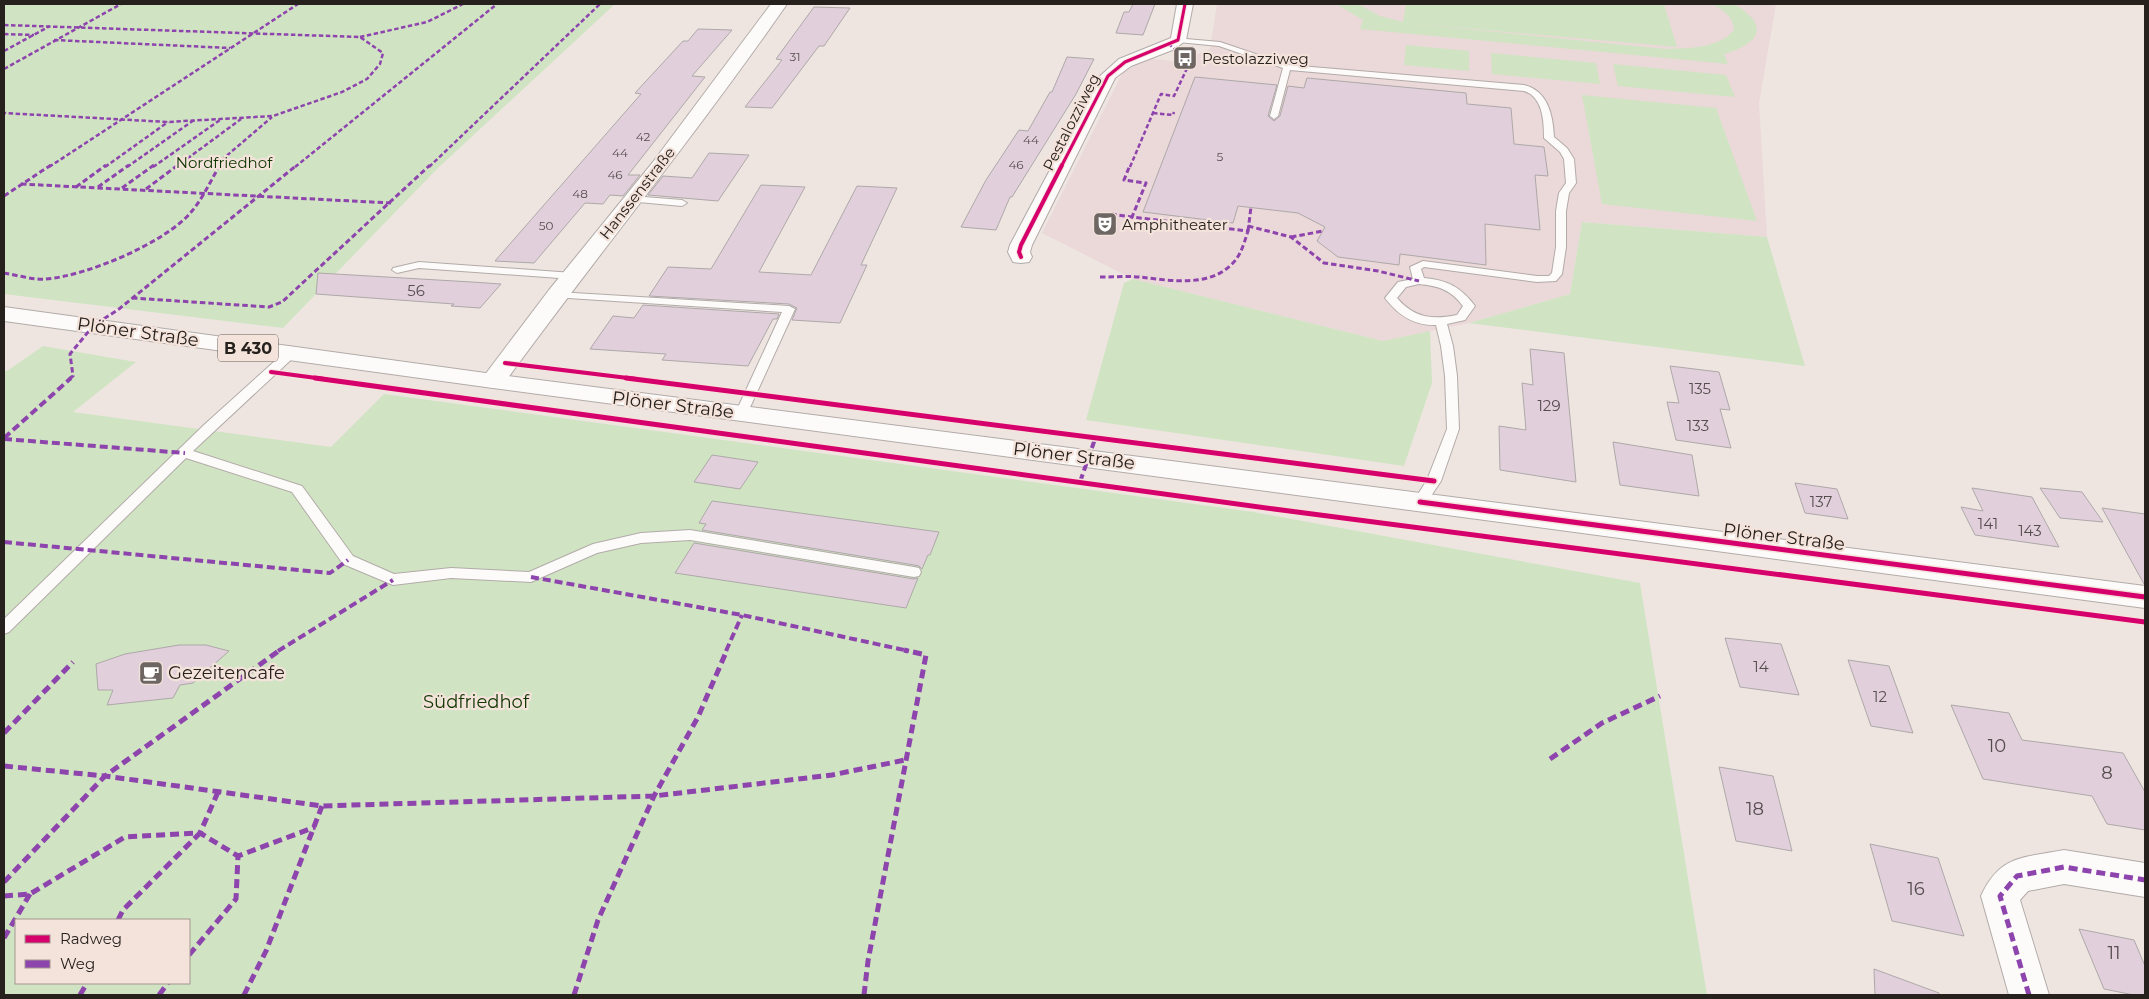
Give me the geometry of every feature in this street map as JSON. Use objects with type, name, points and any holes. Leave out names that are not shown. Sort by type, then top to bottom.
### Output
[{"type":"main road","name":"Hanssenstraße","points":[[493,381],[557,295],[660,166],[779,4]]},
{"type":"main road","points":[[1178,40],[1185,4]]},
{"type":"main road","name":"Pestalozziweg","points":[[1021,257],[1019,252],[1021,245],[1108,76],[1114,69],[1134,56],[1170,45],[1178,40]]},
{"type":"main road","name":"Plöner Straße","points":[[4,314],[741,414],[2145,597]]},
{"type":"main road","points":[[2029,995],[2000,896],[2017,876],[2064,868],[2145,880]]},
{"type":"lane","points":[[1178,40],[1220,44],[1287,67],[1524,88],[1535,92],[1541,100],[1548,120],[1549,138],[1564,150],[1569,159],[1571,183],[1564,193],[1561,211],[1561,247],[1557,274],[1552,279],[1537,279],[1423,264],[1415,266],[1419,281]]},
{"type":"lane","points":[[1274,116],[1287,67]]},
{"type":"lane","points":[[631,200],[682,203]]},
{"type":"lane","points":[[397,270],[419,265],[572,276]]},
{"type":"lane","points":[[1419,281],[1439,283],[1458,291],[1469,306],[1461,318],[1441,323],[1421,321],[1402,312],[1391,298],[1402,284],[1419,281]]},
{"type":"lane","points":[[557,295],[789,309],[741,414]]},
{"type":"lane","points":[[1420,502],[1434,481],[1452,429],[1451,376],[1447,346],[1441,323]]},
{"type":"lane","points":[[4,628],[236,403],[290,354]]},
{"type":"lane","points":[[185,453],[297,489],[348,560],[393,580],[451,573],[531,578],[593,549],[641,538],[690,535],[914,572]]},
{"type":"shaded area","points":[[1217,4],[1776,4],[1759,103],[1767,237],[1582,222],[1570,294],[1469,323],[1383,341],[1133,279],[1042,233],[1123,72],[1148,58],[1178,62],[1210,49]]},
{"type":"green space","points":[[1727,3],[1733,4],[1746,12],[1756,24],[1757,31],[1751,41],[1738,49],[1724,54],[1728,64],[1360,29],[1363,20],[1336,4],[1358,4],[1380,16],[1403,22],[1406,4],[1664,4],[1677,47],[1406,23],[1666,49],[1703,46],[1720,41],[1727,36],[1734,30],[1732,21],[1724,11],[1712,4]]},
{"type":"green space","name":"Nordfriedhof","points":[[4,4],[615,4],[438,168],[283,328],[4,294]]},
{"type":"green space","points":[[1406,45],[1469,51],[1469,71],[1404,65]]},
{"type":"green space","points":[[1491,53],[1596,63],[1600,84],[1492,74]]},
{"type":"green space","points":[[1613,64],[1726,75],[1735,97],[1618,86]]},
{"type":"green space","points":[[1582,95],[1716,108],[1757,221],[1602,204]]},
{"type":"green space","points":[[1582,222],[1767,237],[1805,366],[1469,323],[1570,294]]},
{"type":"green space","points":[[1133,279],[1383,341],[1430,331],[1432,383],[1404,466],[1086,420],[1124,283]]},
{"type":"green space","name":"Südfriedhof","points":[[43,346],[136,362],[73,412],[331,447],[384,394],[1253,512],[1640,583],[1707,995],[4,995],[4,371],[7,371]]},
{"type":"building","points":[[1133,4],[1155,4],[1143,35],[1116,33],[1124,12],[1129,12]]},
{"type":"building","points":[[814,7],[850,8],[824,46],[819,46],[772,108],[745,107],[782,60],[776,59]]},
{"type":"building","points":[[698,29],[732,30],[692,76],[705,77],[628,175],[640,175],[623,196],[610,195],[603,204],[585,203],[534,263],[495,261],[641,94],[635,93],[683,41],[688,41]]},
{"type":"building","points":[[1067,57],[1094,59],[1076,94],[1012,197],[1010,197],[996,230],[961,227],[986,180],[1019,130],[1028,131],[1050,92],[1052,92]]},
{"type":"building","points":[[1195,77],[1277,85],[1268,116],[1274,121],[1280,116],[1288,86],[1304,88],[1307,78],[1466,93],[1467,104],[1511,108],[1514,144],[1544,147],[1548,176],[1535,175],[1540,230],[1485,224],[1486,265],[1400,254],[1399,265],[1338,257],[1317,241],[1325,227],[1298,213],[1238,206],[1233,223],[1143,212]]},
{"type":"building","points":[[709,153],[749,155],[718,201],[648,195],[663,176],[692,178]]},
{"type":"building","points":[[761,185],[805,187],[759,272],[811,275],[857,186],[897,188],[861,265],[867,265],[840,323],[792,320],[797,308],[789,304],[649,296],[668,267],[711,269]]},
{"type":"building","points":[[318,273],[501,284],[480,308],[451,306],[454,304],[316,294]]},
{"type":"building","points":[[643,305],[779,314],[777,319],[773,319],[748,366],[662,360],[666,354],[590,349],[613,316],[634,318]]},
{"type":"building","points":[[1530,349],[1564,353],[1576,482],[1500,470],[1499,426],[1526,430],[1522,383],[1533,385]]},
{"type":"building","points":[[1670,366],[1719,372],[1730,410],[1720,409],[1731,448],[1676,440],[1667,402],[1679,403]]},
{"type":"building","points":[[1613,442],[1692,455],[1699,496],[1620,485]]},
{"type":"building","points":[[712,455],[758,462],[740,489],[694,482]]},
{"type":"building","points":[[1795,483],[1837,489],[1848,519],[1805,513]]},
{"type":"building","points":[[1972,488],[2032,497],[2059,547],[1975,535],[1961,507],[1983,511]]},
{"type":"building","points":[[2040,488],[2082,492],[2103,522],[2060,518]]},
{"type":"building","points":[[712,501],[939,532],[922,569],[914,565],[702,530],[706,524],[699,523]]},
{"type":"building","points":[[2102,508],[2145,514],[2145,584],[2144,584]]},
{"type":"building","points":[[694,543],[914,579],[918,578],[906,608],[675,573]]},
{"type":"building","points":[[1725,638],[1781,644],[1799,695],[1740,687]]},
{"type":"building","name":"Gezeitencafe","points":[[179,645],[206,645],[229,651],[193,683],[180,685],[173,698],[107,705],[113,690],[98,690],[96,664],[125,654]]},
{"type":"building","points":[[1848,660],[1889,666],[1913,733],[1871,726]]},
{"type":"building","points":[[1951,705],[2009,713],[2022,740],[2123,753],[2145,792],[2145,830],[2107,824],[2092,796],[1983,779]]},
{"type":"building","points":[[1719,767],[1773,776],[1792,851],[1736,841]]},
{"type":"building","points":[[1870,844],[1938,858],[1964,936],[1892,921]]},
{"type":"building","points":[[2079,929],[2134,940],[2145,966],[2145,995],[2134,995],[2104,989]]},
{"type":"building","points":[[1874,969],[1939,993],[1939,995],[1875,995]]},
{"type":"marked path","points":[[4,69],[121,4]]},
{"type":"marked path","points":[[4,196],[298,4]]},
{"type":"marked path","points":[[360,37],[427,22],[463,4]]},
{"type":"marked path","points":[[4,438],[73,376],[70,354],[93,326],[119,309],[497,4]]},
{"type":"marked path","points":[[132,298],[269,307],[282,302],[391,203],[600,4]]},
{"type":"marked path","points":[[4,25],[360,37],[383,53],[380,64],[367,79],[342,92],[273,116],[168,122],[4,113]]},
{"type":"marked path","points":[[4,51],[50,26]]},
{"type":"marked path","points":[[4,34],[34,35]]},
{"type":"marked path","points":[[54,40],[230,48]]},
{"type":"marked path","points":[[1100,277],[1135,277],[1188,281],[1219,274],[1236,260],[1248,231],[1132,217],[1146,183],[1124,180],[1161,94],[1174,96],[1190,62],[1170,45]]},
{"type":"marked path","points":[[1153,113],[1173,115],[1174,112]]},
{"type":"marked path","points":[[4,273],[44,279],[81,273],[134,252],[166,233],[192,212],[224,158],[272,117]]},
{"type":"marked path","points":[[146,189],[241,119]]},
{"type":"marked path","points":[[98,187],[194,120]]},
{"type":"marked path","points":[[122,188],[220,120]]},
{"type":"marked path","points":[[76,187],[168,122]]},
{"type":"marked path","points":[[21,184],[391,203]]},
{"type":"marked path","points":[[1248,231],[1251,207]]},
{"type":"marked path","points":[[1111,214],[1132,217],[1125,225]]},
{"type":"marked path","points":[[1248,226],[1291,237],[1324,263],[1378,271],[1419,281]]},
{"type":"marked path","points":[[1291,237],[1323,231]]},
{"type":"marked path","points":[[4,439],[185,453]]},
{"type":"marked path","points":[[1080,482],[1095,439]]},
{"type":"marked path","points":[[4,542],[330,573],[348,560]]},
{"type":"marked path","points":[[531,577],[742,615],[926,655],[868,961],[864,995]]},
{"type":"marked path","points":[[4,882],[105,776],[272,655],[393,580]]},
{"type":"marked path","points":[[574,995],[598,920],[654,796],[698,717],[742,615]]},
{"type":"marked path","points":[[4,733],[73,662]]},
{"type":"marked path","points":[[1550,759],[1602,723],[1660,696]]},
{"type":"marked path","points":[[4,766],[105,776],[322,806],[654,796],[832,775],[905,760]]},
{"type":"marked path","points":[[218,792],[200,833],[238,856]]},
{"type":"marked path","points":[[244,995],[266,951],[322,806]]},
{"type":"marked path","points":[[190,954],[236,899],[238,856],[315,827]]},
{"type":"marked path","points":[[4,896],[30,894],[125,837],[200,833]]},
{"type":"marked path","points":[[118,919],[123,910],[200,833]]},
{"type":"marked path","points":[[2029,995],[2000,896],[2017,876],[2064,867],[2145,880]]},
{"type":"marked path","points":[[15,919],[30,894]]},
{"type":"marked path","points":[[4,938],[15,919]]},
{"type":"marked path","points":[[80,995],[86,984]]},
{"type":"marked path","points":[[159,995],[167,984]]},
{"type":"cycle path","points":[[1021,257],[1019,252],[1021,245],[1108,76],[1125,62],[1178,40],[1185,4]]},
{"type":"cycle path","points":[[505,363],[1434,481]]},
{"type":"cycle path","points":[[271,372],[1274,509],[2145,622]]},
{"type":"cycle path","points":[[1420,502],[2145,597]]},
{"type":"place","name":"Pestolazziweg","points":[[1185,58]]},
{"type":"place","name":"Amphitheater","points":[[1105,224]]},
{"type":"place","name":"Gezeitencafe","points":[[151,673]]}]
